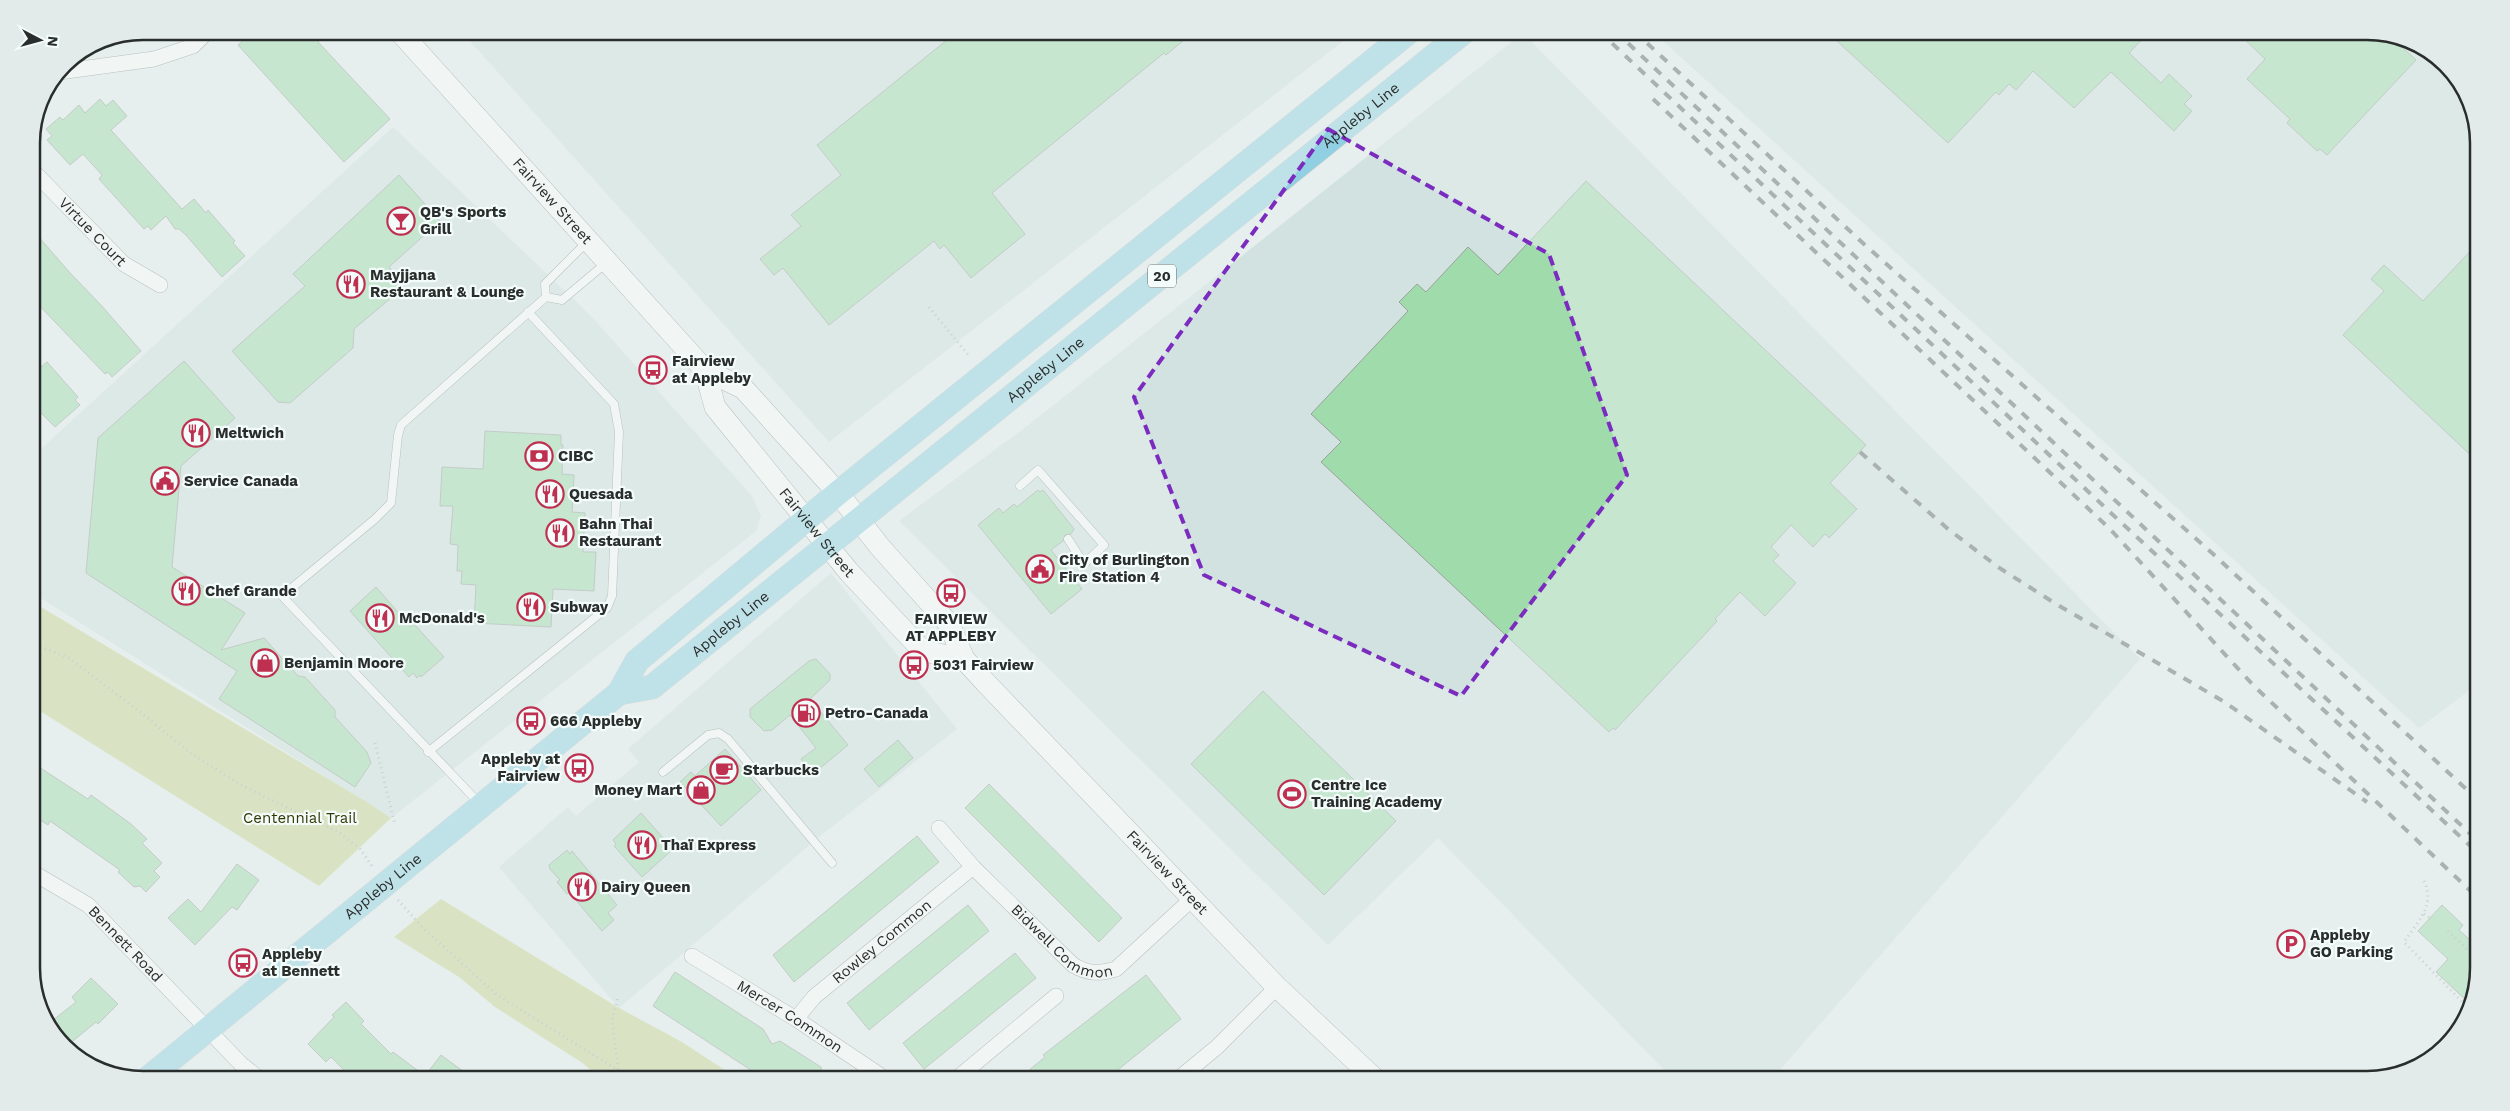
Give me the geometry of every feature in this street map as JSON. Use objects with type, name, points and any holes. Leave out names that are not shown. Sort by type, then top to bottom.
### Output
[{"type":"main road","name":"Appleby Line","points":[[157,1071],[619,693],[636,661],[807,518],[1170,227],[1399,40]]},
{"type":"main road","name":"Appleby Line","points":[[619,693],[652,687],[1454,40]]},
{"type":"street","points":[[74,67],[154,59],[193,46],[199,40]]},
{"type":"street","name":"Fairview Street","points":[[407,40],[705,370],[744,388],[838,493],[949,624],[964,659],[1277,987],[1367,1071]]},
{"type":"street","name":"Virtue Court","points":[[40,177],[124,264],[160,285]]},
{"type":"street","name":"Fairview Street","points":[[705,370],[715,407],[849,572],[923,651],[964,659]]},
{"type":"street","name":"Bidwell Common","points":[[939,828],[973,867],[1073,965],[1090,973],[1102,973],[1116,969],[1193,898]]},
{"type":"street","name":"Rowley Common","points":[[796,1019],[814,997],[973,867]]},
{"type":"street","name":"Bennett Road","points":[[40,877],[88,905],[250,1071]]},
{"type":"street","name":"Mercer Common","points":[[692,956],[796,1019],[874,1071]]},
{"type":"street","points":[[1188,1071],[1217,1047],[1277,987]]},
{"type":"street","points":[[966,1071],[1056,996]]},
{"type":"lane","points":[[546,297],[545,284],[588,242]]},
{"type":"lane","points":[[546,297],[562,300],[607,262]]},
{"type":"lane","points":[[481,805],[428,752],[282,596],[375,519],[391,502],[398,435],[401,425],[546,297]]},
{"type":"lane","points":[[428,752],[607,608],[612,596],[619,432],[614,404],[528,312]]},
{"type":"lane","points":[[1020,486],[1038,470],[1104,545],[1084,564],[1068,539]]},
{"type":"lane","points":[[663,772],[708,735],[719,733],[728,739],[832,863]]},
{"type":"lane","points":[[1354,1071],[1361,1065]]},
{"type":"path","points":[[929,307],[969,356]]},
{"type":"path","points":[[40,646],[69,658],[190,753],[242,785],[340,833],[360,849],[369,864]]},
{"type":"path","points":[[375,743],[395,825]]},
{"type":"path","points":[[2424,881],[2429,891],[2428,905],[2424,914],[2404,942],[2463,1003]]},
{"type":"path","points":[[400,902],[457,961],[497,995],[621,1071]]},
{"type":"path","points":[[2424,914],[2430,918]]},
{"type":"path","points":[[2448,931],[2470,952]]},
{"type":"path","points":[[618,997],[612,1020],[618,1069]]},
{"type":"highlighted area","points":[[1328,129],[1549,254],[1627,475],[1461,696],[1204,575],[1134,397]]},
{"type":"shaded area","points":[[469,40],[1344,40],[829,442]]},
{"type":"shaded area","points":[[1514,40],[1530,40],[2140,659],[1779,1071],[1665,1071],[1438,838],[1328,945],[899,521],[1031,423]]},
{"type":"shaded area","points":[[1662,40],[2374,40],[2400,45],[2430,61],[2440,70],[2449,80],[2465,110],[2470,136],[2470,690],[2419,728]]},
{"type":"shaded area","points":[[393,127],[591,316],[752,496],[761,516],[756,531],[391,818],[40,598],[40,450]]},
{"type":"shaded area","points":[[831,573],[957,729],[820,836],[619,1008],[499,867],[568,807],[576,816],[639,762],[628,749]]},
{"type":"green space","name":"Centennial Trail","points":[[40,606],[391,818],[319,886],[40,711]]},
{"type":"green space","points":[[441,899],[619,1008],[682,1042],[726,1071],[591,1071],[584,1064],[495,1007],[459,977],[394,937]]},
{"type":"building","points":[[244,40],[320,40],[318,42],[390,119],[344,162],[238,45]]},
{"type":"building","points":[[947,40],[1184,40],[1166,55],[1164,53],[992,193],[1025,234],[971,278],[944,245],[940,249],[934,241],[829,325],[783,268],[774,275],[760,259],[801,226],[791,215],[841,175],[817,145]]},
{"type":"building","points":[[1836,40],[2141,40],[2129,53],[2161,83],[2169,74],[2192,96],[2184,104],[2192,111],[2174,131],[2111,72],[2074,108],[2033,71],[2016,90],[2009,84],[1999,95],[1996,92],[1948,143]]},
{"type":"building","points":[[2245,40],[2374,40],[2400,45],[2416,60],[2327,155],[2320,149],[2317,151],[2287,123],[2290,119],[2247,79],[2265,59]]},
{"type":"building","points":[[100,99],[106,106],[113,100],[127,116],[111,130],[182,209],[194,199],[206,213],[208,210],[235,241],[233,243],[245,256],[222,277],[186,235],[179,229],[175,229],[166,216],[151,230],[148,226],[144,229],[99,179],[102,175],[83,154],[70,165],[47,140],[52,136],[46,129],[60,117],[63,120],[79,105],[85,113]]},
{"type":"building","points":[[399,175],[440,221],[389,267],[398,278],[398,292],[354,329],[353,348],[290,403],[278,402],[232,351],[305,286],[293,274]]},
{"type":"building","points":[[1586,181],[1866,445],[1830,483],[1857,509],[1829,538],[1825,534],[1813,547],[1791,525],[1771,547],[1779,555],[1773,561],[1796,583],[1765,616],[1740,592],[1715,619],[1717,621],[1708,631],[1615,730],[1613,728],[1609,732],[1321,462],[1341,442],[1311,414],[1408,311],[1399,302],[1417,284],[1426,292],[1468,247],[1498,275]]},
{"type":"building","points":[[40,238],[141,351],[112,377],[108,372],[105,374],[40,306]]},
{"type":"building","points":[[2470,251],[2470,455],[2343,335],[2384,291],[2371,279],[2384,265],[2423,301]]},
{"type":"building","points":[[184,361],[235,418],[181,466],[172,567],[245,613],[221,650],[264,638],[298,676],[305,677],[335,710],[335,717],[367,752],[371,763],[355,787],[219,699],[237,671],[86,573],[98,438]]},
{"type":"building","points":[[47,362],[78,397],[75,400],[80,405],[55,427],[40,412],[40,366]]},
{"type":"building","points":[[485,431],[561,435],[561,445],[563,445],[562,474],[574,475],[572,512],[585,513],[583,552],[596,552],[594,591],[553,589],[551,627],[474,623],[476,585],[461,584],[462,571],[457,571],[458,545],[450,544],[453,506],[440,506],[442,467],[483,469]]},
{"type":"building","name":"City of Burlington Fire Station 4","points":[[1038,490],[1040,492],[1043,490],[1074,529],[1071,534],[1065,535],[1063,541],[1051,550],[1082,589],[1051,614],[978,525],[999,508],[1003,513],[1014,504],[1017,507]]},
{"type":"building","name":"McDonald's","points":[[376,587],[411,627],[414,624],[444,657],[421,677],[420,675],[417,678],[413,673],[409,677],[350,611]]},
{"type":"building","points":[[816,659],[830,674],[830,680],[810,699],[848,745],[813,774],[801,759],[816,748],[790,715],[772,730],[764,731],[750,717],[750,709],[809,661]]},
{"type":"building","points":[[1263,691],[1396,821],[1324,895],[1191,764]]},
{"type":"building","points":[[898,740],[913,758],[879,787],[864,769]]},
{"type":"building","points":[[725,749],[761,790],[721,826],[680,782],[691,772],[695,776]]},
{"type":"building","points":[[40,768],[88,799],[91,795],[131,824],[147,839],[142,843],[162,863],[154,871],[160,877],[146,892],[140,886],[134,887],[118,872],[120,870],[50,821],[48,825],[40,820]]},
{"type":"building","points":[[989,784],[1122,918],[1099,942],[965,808]]},
{"type":"building","name":"Thaï Express","points":[[641,813],[673,849],[642,877],[614,846],[616,844],[613,840]]},
{"type":"building","points":[[917,836],[939,862],[794,982],[773,955]]},
{"type":"building","name":"Dairy Queen","points":[[567,850],[570,854],[572,851],[617,905],[608,913],[614,920],[602,931],[569,892],[567,894],[557,882],[560,880],[550,869],[549,865]]},
{"type":"building","points":[[237,864],[259,880],[237,910],[232,907],[195,945],[168,918],[188,899],[201,912]]},
{"type":"building","points":[[968,905],[989,931],[869,1030],[847,1003]]},
{"type":"building","points":[[2442,905],[2463,925],[2459,930],[2470,940],[2470,975],[2465,999],[2436,972],[2448,959],[2418,931]]},
{"type":"building","points":[[1015,953],[1036,978],[924,1069],[903,1043]]},
{"type":"building","points":[[675,972],[763,1029],[772,1044],[780,1041],[821,1067],[821,1071],[752,1071],[653,1006]]},
{"type":"building","points":[[1146,975],[1181,1019],[1116,1071],[1028,1071],[1045,1057],[1043,1055]]},
{"type":"building","points":[[91,978],[118,1004],[98,1024],[96,1022],[72,1042],[54,1019],[76,1002],[72,997]]},
{"type":"building","points":[[346,1002],[364,1021],[361,1024],[391,1054],[393,1052],[418,1071],[345,1071],[331,1057],[326,1062],[308,1044],[334,1017],[332,1015]]},
{"type":"building","points":[[441,1055],[463,1071],[429,1071]]},
{"type":"railway","points":[[1609,40],[2112,514],[2470,846]]},
{"type":"railway","points":[[1625,40],[2470,834]]},
{"type":"railway","points":[[1644,40],[1865,245],[2212,553],[2470,793]]},
{"type":"railway","points":[[1653,99],[2110,529],[2254,686],[2470,890]]},
{"type":"railway","points":[[1860,452],[1948,529],[1998,567],[2056,604],[2223,701],[2367,802]]},
{"type":"place","name":"QB's Sports Grill","points":[[401,221]]},
{"type":"place","name":"Mayjjana Restaurant & Lounge","points":[[351,284]]},
{"type":"place","name":"Fairview at Appleby","points":[[653,370]]},
{"type":"place","name":"Meltwich","points":[[196,433]]},
{"type":"place","name":"CIBC","points":[[539,456]]},
{"type":"place","name":"Service Canada","points":[[165,481]]},
{"type":"place","name":"Quesada","points":[[550,494]]},
{"type":"place","name":"Bahn Thai Restaurant","points":[[560,533]]},
{"type":"place","name":"City of Burlington Fire Station 4","points":[[1040,569]]},
{"type":"place","name":"Chef Grande","points":[[186,591]]},
{"type":"place","name":"FAIRVIEW AT APPLEBY","points":[[951,593]]},
{"type":"place","name":"Subway","points":[[531,607]]},
{"type":"place","name":"McDonald's","points":[[380,618]]},
{"type":"place","name":"Benjamin Moore","points":[[265,663]]},
{"type":"place","name":"5031 Fairview","points":[[914,665]]},
{"type":"place","name":"Petro-Canada","points":[[806,713]]},
{"type":"place","name":"666 Appleby","points":[[531,721]]},
{"type":"place","name":"Appleby at Fairview","points":[[579,768]]},
{"type":"place","name":"Starbucks","points":[[724,770]]},
{"type":"place","name":"Money Mart","points":[[701,790]]},
{"type":"place","name":"Centre Ice Training Academy","points":[[1292,794]]},
{"type":"place","name":"Thaï Express","points":[[642,845]]},
{"type":"place","name":"Dairy Queen","points":[[582,887]]},
{"type":"place","name":"Appleby GO Parking","points":[[2291,944]]},
{"type":"place","name":"Appleby at Bennett","points":[[243,963]]}]
